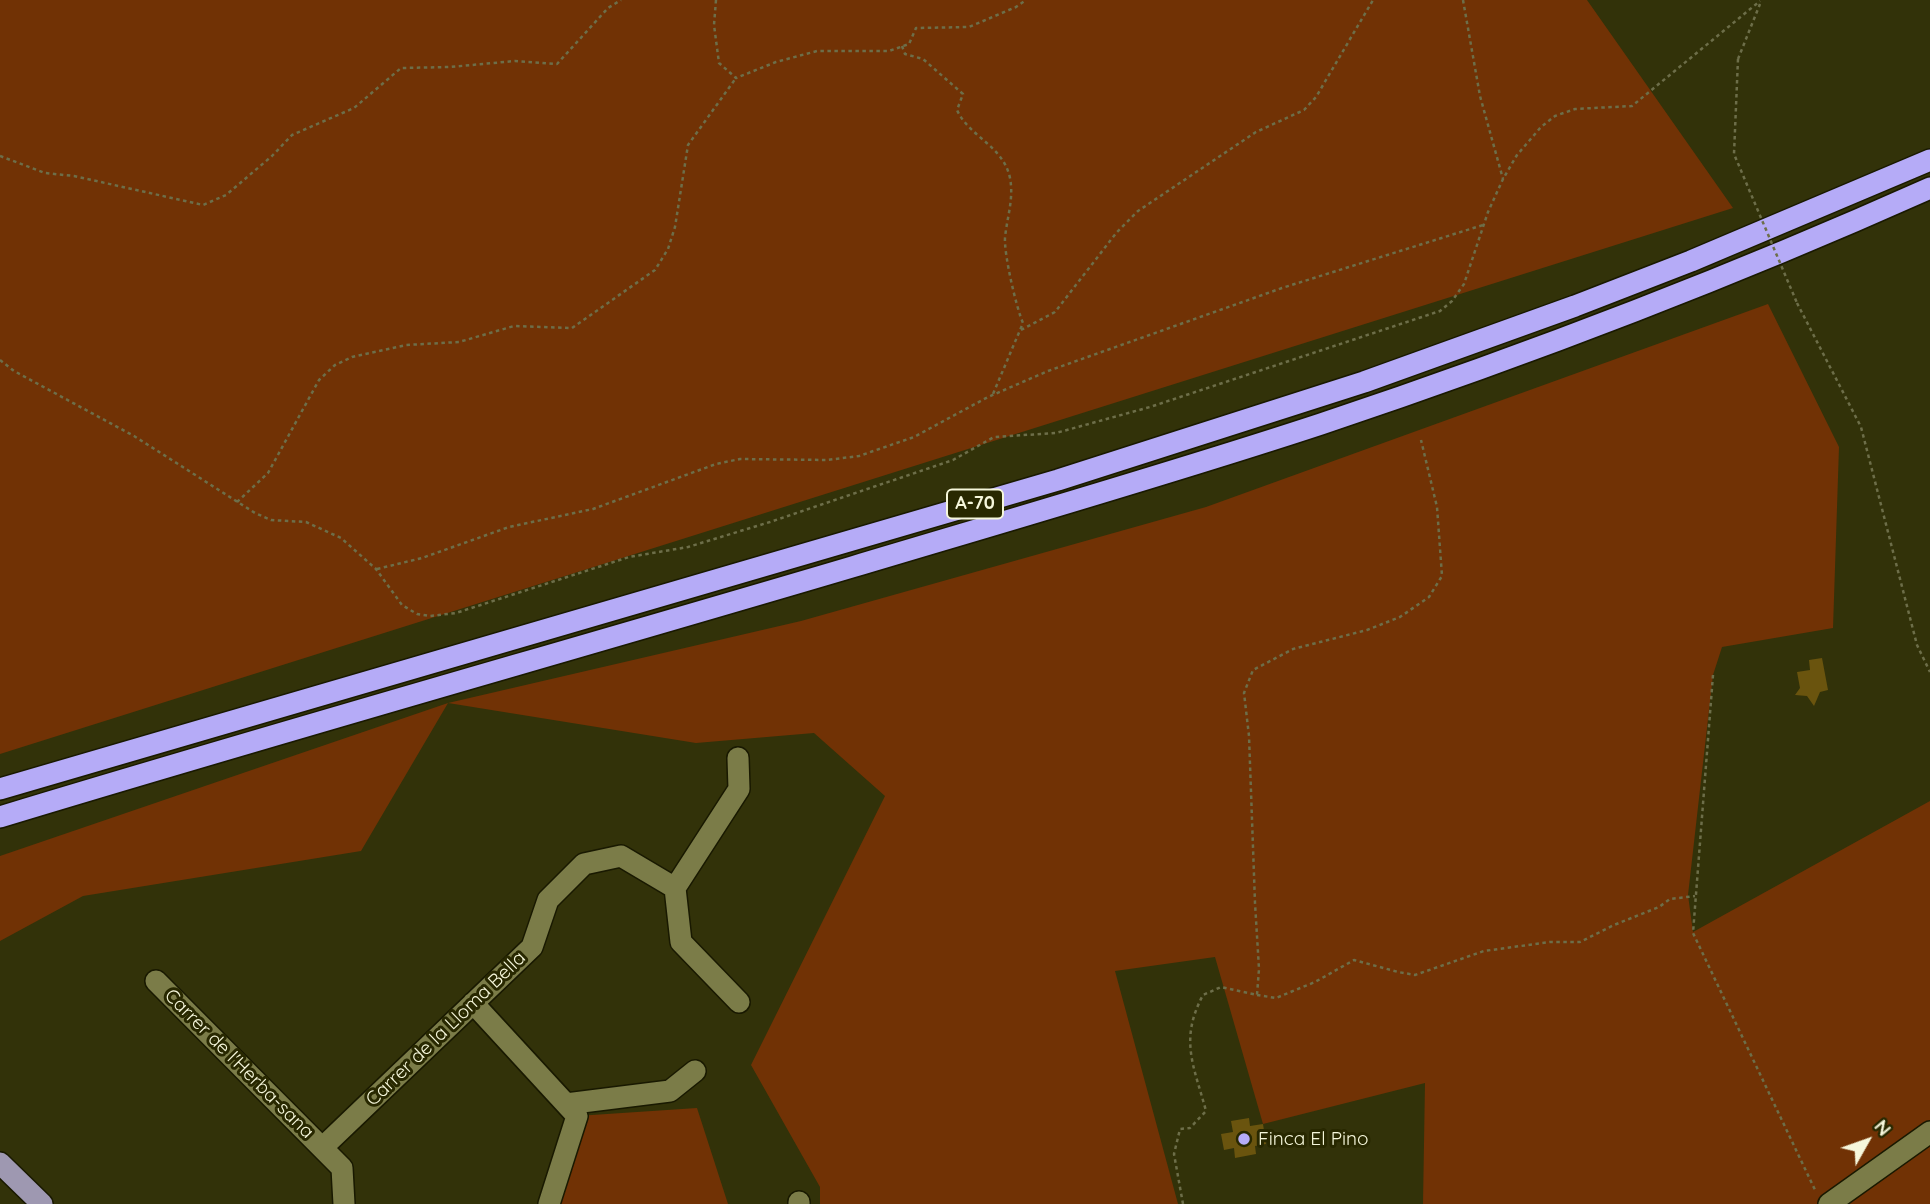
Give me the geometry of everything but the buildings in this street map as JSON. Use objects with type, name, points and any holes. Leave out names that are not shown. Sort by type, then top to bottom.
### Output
[{"type":"highway","name":"A-70","points":[[0,789],[1032,487],[1364,382],[1691,261],[1930,160]]},
{"type":"highway","name":"A-70","points":[[0,817],[1004,523],[1305,429],[1492,365],[1641,308],[1851,224],[1930,188]]},
{"type":"main road","points":[[0,1163],[42,1204]]},
{"type":"street","points":[[738,758],[739,789],[675,888],[681,942],[739,1002]]},
{"type":"street","name":"Carrer de la Lloma Bella","points":[[322,1148],[532,947],[548,900],[584,864],[621,856],[675,888]]},
{"type":"street","name":"Carrer de l'Herba-sana","points":[[156,981],[322,1148]]},
{"type":"street","points":[[473,1003],[577,1116],[549,1204]]},
{"type":"street","points":[[566,1104],[670,1091],[695,1071]]},
{"type":"street","points":[[1823,1198],[1930,1132]]},
{"type":"street","points":[[322,1148],[342,1168],[344,1204]]},
{"type":"path","points":[[0,156],[45,173],[74,176],[203,205],[226,195],[292,135],[354,108],[401,68],[514,61],[557,64],[608,8],[621,0]]},
{"type":"path","points":[[716,0],[714,25],[719,64],[736,78]]},
{"type":"path","points":[[237,502],[268,473],[319,380],[335,365],[352,357],[406,345],[459,342],[514,326],[572,328],[655,270],[668,249],[675,227],[688,145],[736,78],[776,62],[817,51],[890,51],[909,44],[916,28],[969,27],[1017,7],[1027,0]]},
{"type":"path","points":[[1021,330],[1055,312],[1117,232],[1138,211],[1256,132],[1304,110],[1316,97],[1373,0]]},
{"type":"path","points":[[1463,0],[1480,96],[1503,179]]},
{"type":"path","points":[[0,360],[13,371],[134,436],[237,502],[271,520],[306,522],[341,538],[376,569],[402,605],[417,614],[430,616],[456,612],[629,557],[688,547],[770,523],[953,460],[994,437],[1056,433],[1150,407],[1440,311],[1452,301],[1464,284],[1483,225],[1503,179],[1517,155],[1533,136],[1555,116],[1574,109],[1632,106],[1761,1]]},
{"type":"path","points":[[1761,1],[1738,60],[1734,154],[1797,303],[1861,427],[1917,645],[1930,671]]},
{"type":"path","points":[[376,569],[422,558],[509,527],[593,509],[716,464],[740,459],[827,460],[859,456],[914,437],[995,393],[1023,323],[1016,303],[1005,240],[1012,201],[1010,177],[1002,159],[990,144],[961,120],[957,110],[963,94],[923,60],[905,54],[902,46]]},
{"type":"path","points":[[972,406],[1048,371],[1269,292],[1483,225]]},
{"type":"path","points":[[1257,995],[1259,969],[1249,736],[1244,693],[1252,670],[1293,649],[1367,630],[1400,617],[1429,597],[1442,576],[1437,508],[1421,440]]},
{"type":"path","points":[[1713,674],[1693,933],[1823,1198]]},
{"type":"path","points":[[1184,1204],[1174,1154],[1180,1129],[1191,1128],[1206,1111],[1189,1046],[1192,1021],[1203,996],[1221,987],[1276,999],[1315,982],[1354,960],[1415,975],[1484,951],[1550,942],[1580,942],[1659,907],[1670,899],[1695,896]]},
{"type":"shaded area","points":[[0,0],[1587,0],[1733,208],[0,754]]},
{"type":"shaded area","points":[[1768,304],[1839,447],[1833,628],[1722,647],[1713,675],[1688,895],[1693,932],[1930,801],[1930,1204],[1423,1204],[1425,1083],[1263,1124],[1215,957],[1115,971],[1178,1204],[820,1204],[820,1187],[751,1065],[885,796],[814,733],[696,743],[448,703],[801,621],[1206,507]]},
{"type":"shaded area","points":[[448,703],[361,851],[83,896],[0,941],[0,856]]},
{"type":"shaded area","points":[[697,1108],[728,1204],[549,1204],[577,1116]]},
{"type":"place","name":"Finca El Pino","points":[[1244,1139]]}]
